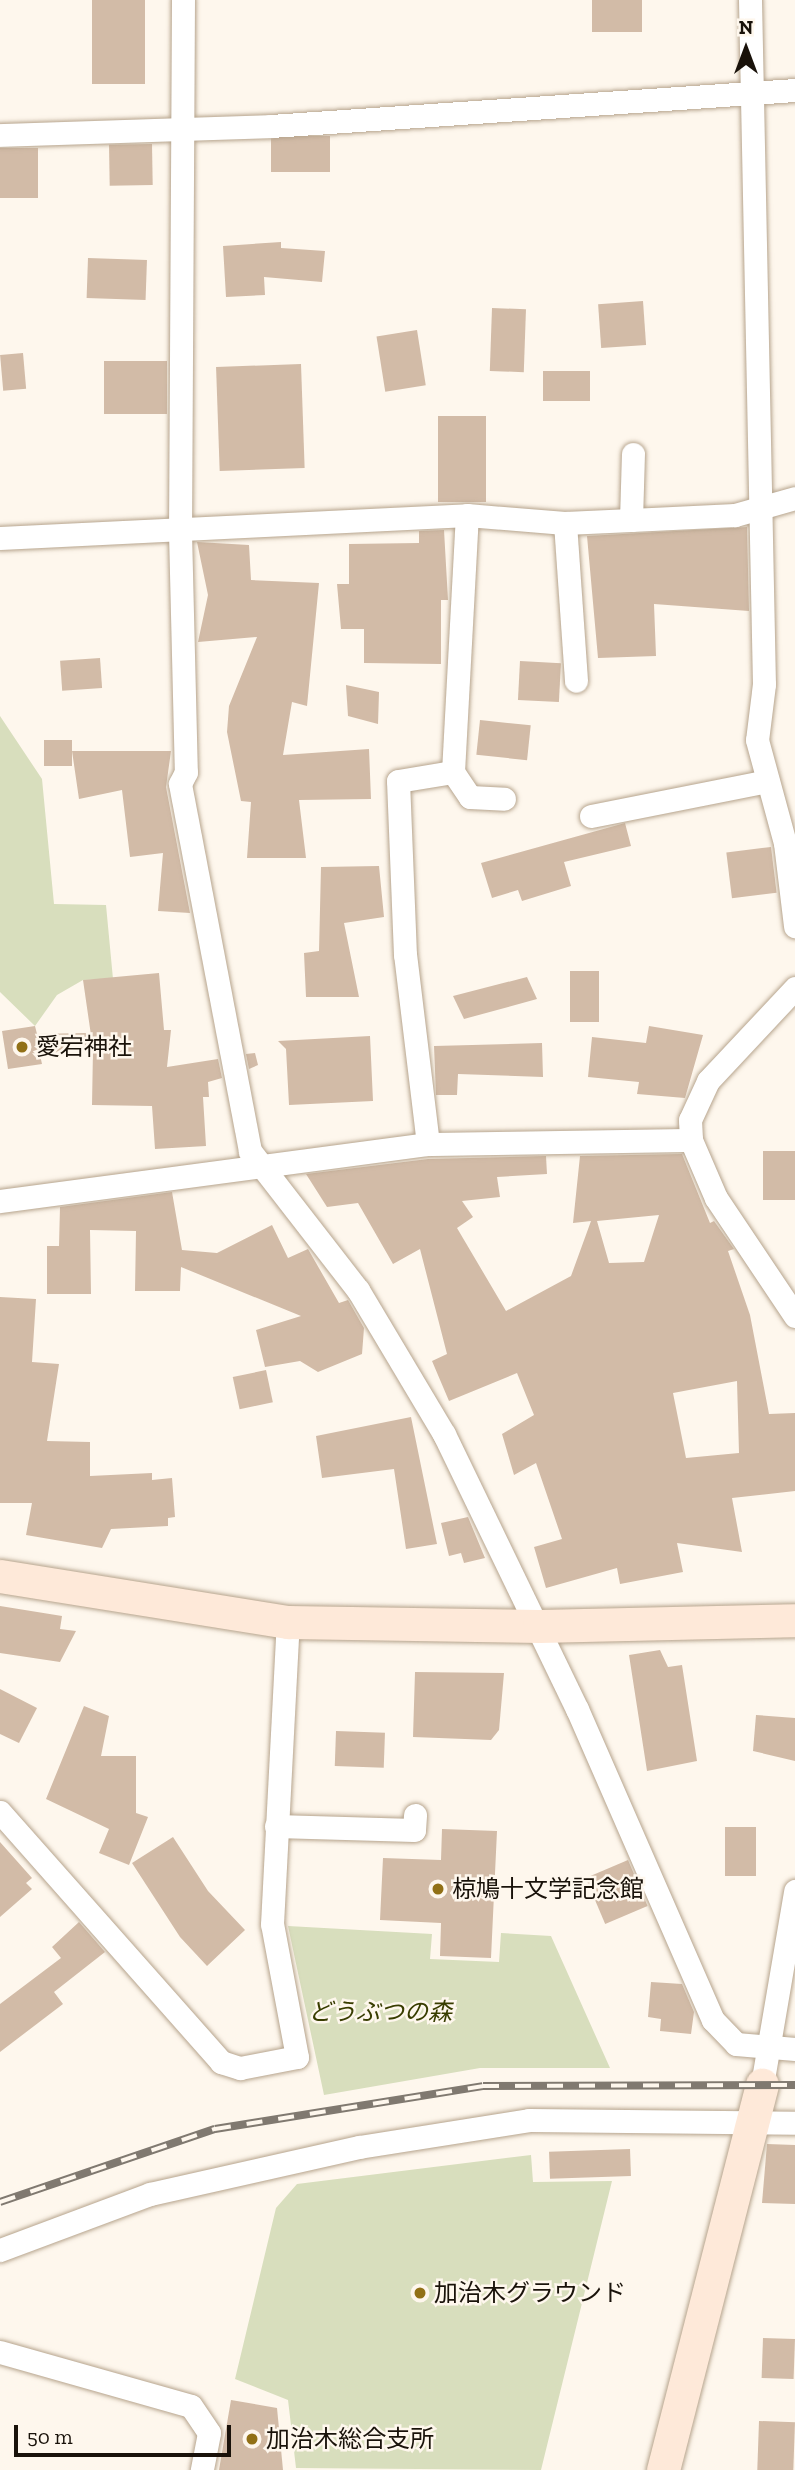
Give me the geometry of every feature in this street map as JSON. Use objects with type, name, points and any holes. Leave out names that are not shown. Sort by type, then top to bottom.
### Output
[{"type":"street","points":[[183,0],[180,531],[186,772],[180,784],[250,1151],[365,1302],[444,1434],[538,1626],[713,2020],[737,2044],[795,2049]]},
{"type":"street","points":[[750,0],[754,92],[764,684],[757,740],[768,781],[790,841],[795,926]]},
{"type":"street","points":[[0,135],[510,113],[795,90]]},
{"type":"street","points":[[631,520],[633,454]]},
{"type":"street","points":[[0,538],[467,515],[565,523],[735,515],[795,498]]},
{"type":"street","points":[[467,515],[453,772],[470,797],[505,799]]},
{"type":"street","points":[[565,523],[576,681]]},
{"type":"street","points":[[428,1144],[405,956],[398,781],[453,772]]},
{"type":"street","points":[[591,816],[768,781]]},
{"type":"street","points":[[795,988],[708,1081],[690,1120],[691,1140],[716,1198],[795,1316]]},
{"type":"street","points":[[0,1201],[265,1169],[428,1144],[691,1140]]},
{"type":"street","points":[[0,1576],[288,1622],[538,1626],[795,1620]]},
{"type":"street","points":[[0,1812],[221,2062],[240,2068],[297,2056],[272,1924],[288,1622]]},
{"type":"street","points":[[276,1826],[414,1830],[415,1815]]},
{"type":"street","points":[[663,2470],[762,2085],[766,2048],[795,1891]]},
{"type":"street","points":[[0,2250],[150,2194],[359,2147],[529,2120],[795,2123]]},
{"type":"street","points":[[0,2352],[191,2406],[209,2433],[202,2470]]},
{"type":"green space","points":[[0,716],[42,779],[54,904],[106,905],[113,979],[83,980],[57,995],[35,1026],[0,992]]},
{"type":"green space","name":"どうぶつの森","points":[[288,1926],[432,1934],[430,1959],[499,1962],[501,1933],[551,1936],[610,2068],[480,2068],[324,2095]]},
{"type":"green space","name":"加治木グラウンド","points":[[531,2155],[533,2182],[612,2181],[541,2470],[296,2468],[288,2400],[235,2379],[276,2208],[297,2184]]},
{"type":"building","points":[[92,0],[145,0],[145,84],[92,84]]},
{"type":"building","points":[[592,0],[642,0],[642,32],[592,32]]},
{"type":"building","points":[[271,136],[330,136],[330,172],[271,172]]},
{"type":"building","points":[[152,144],[153,185],[110,186],[109,145]]},
{"type":"building","points":[[0,148],[38,148],[38,198],[0,198]]},
{"type":"building","points":[[281,242],[281,248],[325,251],[322,282],[264,277],[265,295],[226,297],[223,246]]},
{"type":"building","points":[[88,258],[147,260],[146,300],[87,298]]},
{"type":"building","points":[[643,301],[646,345],[601,348],[598,304]]},
{"type":"building","points":[[492,308],[526,309],[524,372],[490,371]]},
{"type":"building","points":[[417,330],[426,385],[385,392],[377,336]]},
{"type":"building","points":[[23,353],[26,389],[3,391],[0,355]]},
{"type":"building","points":[[104,361],[167,361],[167,414],[104,414]]},
{"type":"building","points":[[301,364],[305,468],[220,471],[216,367]]},
{"type":"building","points":[[543,371],[590,371],[590,401],[543,401]]},
{"type":"building","points":[[438,416],[486,416],[486,502],[438,502]]},
{"type":"building","points":[[747,527],[749,611],[654,604],[656,656],[598,658],[587,536]]},
{"type":"building","points":[[444,530],[448,600],[441,600],[441,664],[364,663],[364,629],[341,629],[337,584],[349,584],[349,544],[419,543],[419,531]]},
{"type":"building","points":[[197,542],[249,545],[251,580],[319,583],[307,706],[292,702],[283,755],[369,749],[371,799],[299,800],[306,858],[247,858],[251,802],[241,801],[227,732],[229,706],[257,637],[198,642],[208,595]]},
{"type":"building","points":[[100,658],[102,688],[62,691],[60,661]]},
{"type":"building","points":[[520,661],[561,663],[559,702],[518,700]]},
{"type":"building","points":[[346,685],[379,692],[378,724],[348,716]]},
{"type":"building","points":[[480,720],[531,725],[527,760],[476,755]]},
{"type":"building","points":[[44,740],[72,740],[72,766],[44,766]]},
{"type":"building","points":[[72,751],[171,751],[166,787],[190,913],[158,911],[163,853],[130,857],[122,790],[79,799]]},
{"type":"building","points":[[625,823],[631,846],[564,862],[571,886],[522,901],[518,890],[492,898],[481,863]]},
{"type":"building","points":[[771,847],[777,893],[732,898],[726,852]]},
{"type":"building","points":[[379,866],[384,917],[344,923],[359,997],[306,997],[304,953],[319,951],[321,867]]},
{"type":"building","points":[[570,971],[599,971],[599,1022],[570,1022]]},
{"type":"building","points":[[159,973],[164,1030],[171,1030],[167,1067],[218,1059],[222,1078],[208,1082],[209,1097],[203,1097],[206,1146],[155,1149],[152,1106],[92,1105],[93,1049],[83,980]]},
{"type":"building","points":[[527,977],[537,999],[464,1019],[453,996]]},
{"type":"building","points":[[35,1026],[37,1034],[87,1033],[88,1050],[40,1055],[42,1064],[8,1069],[2,1031]]},
{"type":"building","points":[[649,1026],[703,1035],[685,1098],[637,1094],[639,1082],[588,1077],[592,1037],[646,1043]]},
{"type":"building","points":[[370,1036],[373,1101],[289,1105],[286,1049],[278,1041]]},
{"type":"building","points":[[542,1043],[543,1077],[458,1074],[457,1095],[436,1095],[434,1046]]},
{"type":"building","points":[[255,1053],[258,1065],[249,1069],[246,1054]]},
{"type":"building","points":[[763,1151],[795,1151],[795,1200],[763,1200]]},
{"type":"building","points":[[682,1154],[710,1223],[714,1221],[734,1249],[728,1251],[750,1315],[769,1414],[795,1413],[795,1491],[732,1498],[742,1552],[677,1543],[683,1572],[620,1584],[617,1568],[546,1588],[534,1547],[562,1539],[536,1463],[514,1475],[502,1434],[534,1415],[517,1373],[449,1401],[432,1361],[447,1354],[420,1249],[393,1264],[358,1203],[327,1207],[306,1174],[428,1159],[546,1156],[547,1174],[497,1177],[500,1197],[462,1201],[473,1217],[457,1228],[506,1311],[571,1276],[591,1221],[573,1223],[580,1156]],"holes":[[[659,1215],[644,1262],[609,1263],[597,1221]],[[737,1381],[739,1453],[686,1458],[673,1393]]]},
{"type":"building","points":[[172,1192],[182,1250],[217,1253],[272,1225],[288,1258],[308,1249],[339,1303],[348,1300],[364,1328],[362,1354],[318,1372],[300,1361],[265,1367],[256,1330],[301,1316],[181,1267],[180,1291],[135,1291],[136,1231],[90,1230],[91,1294],[47,1294],[47,1246],[59,1246],[60,1207]]},
{"type":"building","points":[[0,1297],[36,1299],[32,1362],[59,1364],[47,1441],[90,1442],[90,1476],[152,1473],[152,1480],[172,1478],[175,1517],[168,1518],[168,1526],[111,1529],[102,1548],[26,1535],[32,1503],[0,1503]]},
{"type":"building","points":[[266,1370],[273,1402],[240,1409],[233,1377]]},
{"type":"building","points":[[411,1417],[437,1544],[406,1549],[394,1469],[322,1478],[316,1436]]},
{"type":"building","points":[[468,1517],[485,1558],[464,1563],[461,1553],[449,1556],[441,1523]]},
{"type":"building","points":[[0,1606],[62,1616],[60,1629],[76,1631],[60,1662],[0,1653]]},
{"type":"building","points":[[660,1650],[668,1667],[682,1665],[697,1761],[647,1771],[629,1655]]},
{"type":"building","points":[[415,1672],[504,1673],[499,1730],[491,1740],[413,1737]]},
{"type":"building","points":[[0,1689],[37,1708],[19,1743],[0,1734]]},
{"type":"building","points":[[84,1706],[109,1716],[101,1756],[136,1756],[136,1813],[148,1817],[129,1865],[99,1853],[109,1829],[46,1799]]},
{"type":"building","points":[[756,1715],[795,1718],[795,1761],[753,1751]]},
{"type":"building","points":[[336,1731],[385,1733],[384,1768],[335,1766]]},
{"type":"building","points":[[725,1827],[756,1827],[756,1876],[725,1876]]},
{"type":"building","name":"椋鳩十文学記念館","points":[[442,1829],[497,1831],[491,1958],[440,1956],[441,1923],[380,1920],[383,1858],[441,1860]]},
{"type":"building","points":[[173,1837],[208,1891],[245,1930],[207,1966],[180,1937],[132,1863]]},
{"type":"building","points":[[0,1842],[32,1878],[26,1883],[32,1889],[0,1917]]},
{"type":"building","points":[[628,1860],[648,1906],[605,1924],[586,1878]]},
{"type":"building","points":[[79,1922],[105,1952],[54,1992],[63,2004],[0,2052],[0,2004],[61,1958],[52,1947]]},
{"type":"building","points":[[651,1982],[682,1984],[694,2012],[691,2034],[660,2031],[661,2019],[648,2017]]},
{"type":"building","points":[[767,2144],[795,2145],[795,2204],[762,2203]]},
{"type":"building","points":[[630,2149],[631,2176],[550,2179],[549,2152]]},
{"type":"building","points":[[763,2338],[795,2339],[794,2379],[762,2378]]},
{"type":"building","name":"加治木総合支所","points":[[231,2400],[277,2408],[283,2470],[219,2470]]},
{"type":"building","points":[[759,2421],[795,2422],[793,2470],[757,2470]]},
{"type":"railway","points":[[0,2202],[215,2129],[483,2086],[795,2085]]},
{"type":"place","name":"愛宕神社","points":[[22,1047]]},
{"type":"place","name":"椋鳩十文学記念館","points":[[438,1889]]},
{"type":"place","name":"加治木グラウンド","points":[[420,2293]]},
{"type":"place","name":"加治木総合支所","points":[[252,2439]]}]
